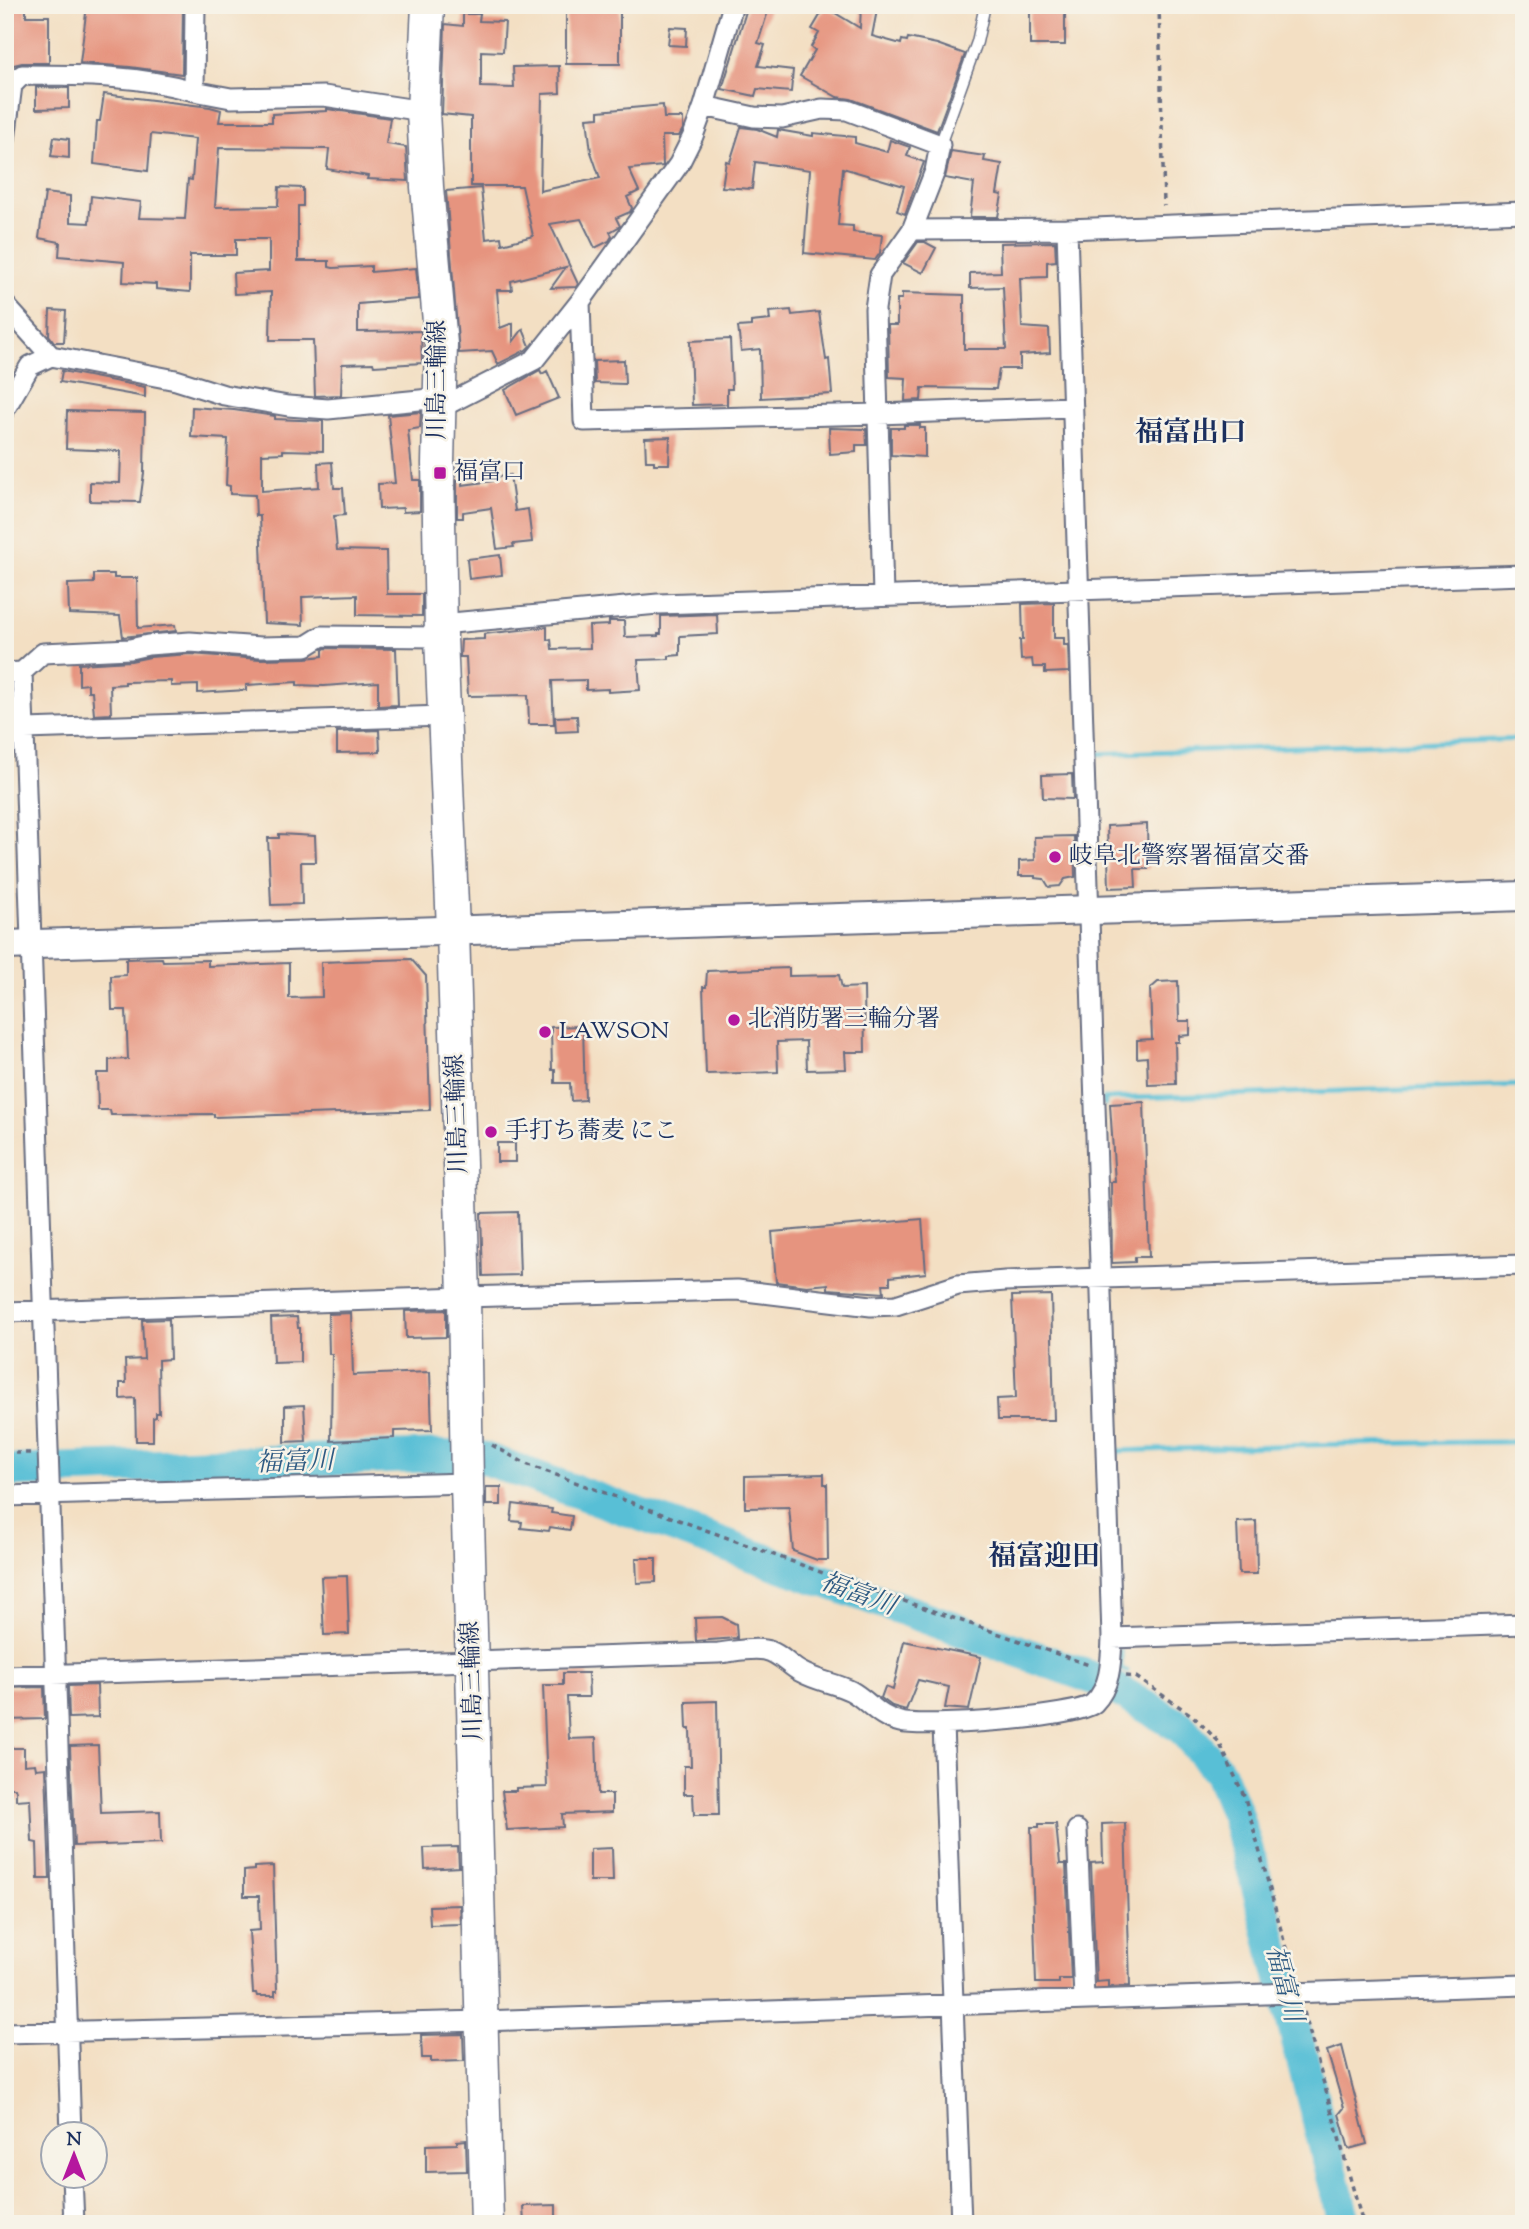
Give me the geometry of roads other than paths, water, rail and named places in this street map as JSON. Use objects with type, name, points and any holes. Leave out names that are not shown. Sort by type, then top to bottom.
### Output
[{"type":"main road","name":"川島三輪線","points":[[428,5],[423,111],[441,344],[441,631],[464,1297],[486,2224]]},
{"type":"street","points":[[194,91],[195,5]]},
{"type":"street","points":[[5,409],[30,366],[51,356],[176,380],[224,395],[288,406],[328,409],[440,403],[534,360],[580,302],[679,164],[704,106],[733,5]]},
{"type":"street","points":[[5,140],[12,85],[22,75],[107,75],[162,82],[231,98],[324,96],[423,111]]},
{"type":"street","points":[[704,106],[754,117],[782,118],[822,109],[847,110],[940,145],[935,171],[912,230],[880,275],[875,309],[883,596]]},
{"type":"street","points":[[912,230],[1067,229],[1524,212]]},
{"type":"street","points":[[5,1676],[718,1653],[763,1649],[772,1651],[801,1672],[852,1692],[877,1713],[900,1722],[943,1724],[1064,1714],[1092,1706],[1108,1679],[1117,1638],[1106,1278],[1089,910],[1067,229]]},
{"type":"street","points":[[580,302],[584,421],[1073,407]]},
{"type":"street","points":[[5,305],[51,356]]},
{"type":"street","points":[[71,2120],[44,1311],[18,945],[25,729],[14,672],[43,653],[130,649],[190,642],[261,647],[306,646],[321,636],[441,631],[658,604],[1524,575]]},
{"type":"street","points":[[25,729],[444,716]]},
{"type":"street","points":[[18,945],[1524,896]]},
{"type":"street","points":[[5,1312],[737,1290],[871,1306],[896,1305],[958,1285],[1524,1265]]},
{"type":"street","points":[[5,1496],[49,1492],[467,1479]]},
{"type":"street","points":[[1117,1638],[1524,1624]]},
{"type":"street","points":[[943,1724],[961,2224]]},
{"type":"street","points":[[1077,1830],[1084,1999]]},
{"type":"street","points":[[5,2033],[482,2021],[1524,1985]]},
{"type":"street","points":[[73,2190],[74,2224]]},
{"type":"lane","points":[[940,145],[977,41],[985,5]]},
{"type":"waterway","points":[[1092,757],[1092,754],[1524,739]]},
{"type":"waterway","points":[[1105,1105],[1104,1099],[1524,1085]]},
{"type":"waterway","points":[[1116,1455],[1116,1451],[1218,1447],[1524,1442]]},
{"type":"waterway","name":"福富川","points":[[5,1471],[430,1456],[483,1458],[1104,1682],[1181,1727],[1219,1772],[1236,1814],[1253,1869],[1345,2224]]},
{"type":"waterway","points":[[1121,1651],[1121,1669],[1127,1671]]},
{"type":"waterway","points":[[1119,1690],[1123,1684]]},
{"type":"place","name":"福富口","points":[[440,473]]},
{"type":"place","name":"岐阜北警察署福富交番","points":[[1055,857]]},
{"type":"place","name":"北消防署三輪分署","points":[[734,1020]]},
{"type":"place","name":"LAWSON","points":[[545,1032]]},
{"type":"place","name":"手打ち蕎麦 にこ","points":[[491,1132]]},
{"type":"district","name":"福富出口","points":[[1191,434]]},
{"type":"district","name":"福富迎田","points":[[1044,1558]]}]
